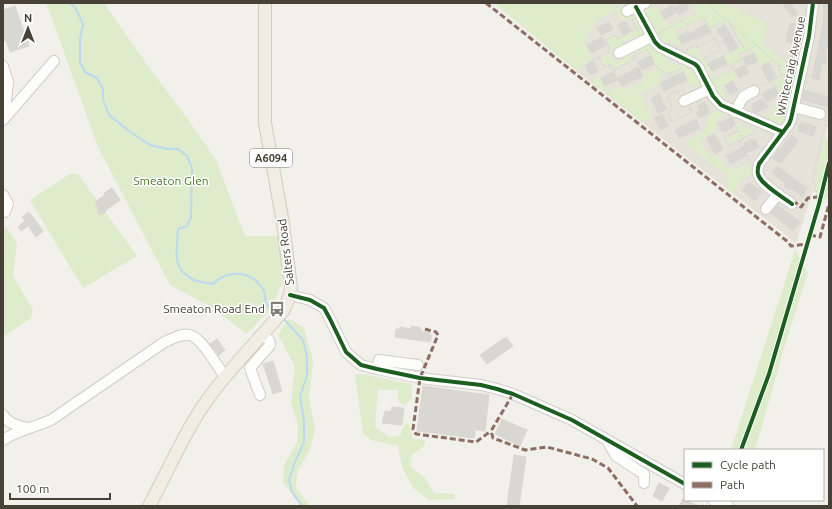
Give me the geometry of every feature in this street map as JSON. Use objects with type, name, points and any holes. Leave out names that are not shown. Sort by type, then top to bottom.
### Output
[{"type":"main road","name":"Salters Road","points":[[149,506],[180,445],[200,411],[225,377],[283,311],[290,295],[291,288],[283,223],[265,123],[265,3]]},
{"type":"street","name":"Whitecraig Avenue","points":[[778,194],[760,178],[757,169],[759,164],[789,124],[809,36],[813,3]]},
{"type":"street","points":[[636,7],[651,37],[660,46],[694,64],[698,68],[713,96],[721,105],[783,132]]},
{"type":"street","points":[[619,53],[651,37]]},
{"type":"street","points":[[3,120],[54,61]]},
{"type":"street","points":[[3,66],[8,82],[3,120]]},
{"type":"street","points":[[684,101],[708,86]]},
{"type":"street","points":[[735,112],[743,97],[754,91]]},
{"type":"street","points":[[794,107],[825,118]]},
{"type":"street","points":[[766,209],[778,194],[792,204]]},
{"type":"street","points":[[3,195],[8,204],[5,212]]},
{"type":"street","points":[[290,295],[310,300],[324,308],[346,352],[361,365],[420,378],[481,385],[519,397],[572,420],[684,483]]},
{"type":"street","points":[[3,440],[28,428],[35,427],[51,420],[164,343],[183,335],[190,335],[197,338],[225,377]]},
{"type":"street","points":[[260,395],[250,368],[270,345],[269,340],[263,335]]},
{"type":"street","points":[[377,369],[379,360],[418,364]]},
{"type":"street","points":[[3,415],[15,425],[28,428]]},
{"type":"street","points":[[607,440],[616,456],[644,474],[644,483]]},
{"type":"street","points":[[716,501],[728,506]]},
{"type":"path","points":[[706,3],[778,64],[794,70],[754,91]]},
{"type":"path","points":[[651,37],[680,21],[689,25],[703,18],[710,28],[727,20]]},
{"type":"path","points":[[727,20],[745,51]]},
{"type":"path","points":[[718,44],[736,35]]},
{"type":"path","points":[[682,57],[685,51],[696,45],[697,48],[715,38],[721,50],[694,64]]},
{"type":"path","points":[[708,86],[733,70],[730,64],[741,59],[739,54],[756,45]]},
{"type":"path","points":[[614,70],[635,60],[633,56],[648,49]]},
{"type":"path","points":[[593,60],[599,57]]},
{"type":"path","points":[[778,64],[783,76]]},
{"type":"path","points":[[735,112],[732,117],[743,139]]},
{"type":"path","points":[[819,204],[813,177],[825,118]]},
{"type":"path","points":[[738,131],[724,137],[729,146],[754,133],[758,122]]},
{"type":"path","points":[[738,141],[749,161]]},
{"type":"path","points":[[816,212],[822,190]]},
{"type":"shaded area","points":[[607,3],[829,3],[829,120],[813,191],[796,243],[575,70],[584,42]]},
{"type":"green space","name":"Smeaton Glen","points":[[45,3],[104,3],[216,160],[246,236],[280,236],[282,284],[270,310],[246,334],[215,309],[170,285],[98,147]]},
{"type":"green space","points":[[494,3],[614,3],[617,8],[626,3],[636,3],[621,11],[624,16],[629,13],[634,13],[645,34],[636,41],[632,36],[622,42],[624,46],[611,49],[607,40],[615,36],[617,39],[638,29],[631,17],[622,21],[615,10],[596,21],[584,42],[593,60],[575,70]]},
{"type":"green space","points":[[693,3],[724,3],[768,24],[762,43],[796,73],[793,87],[789,91],[786,107],[788,110],[785,120],[776,123],[762,118],[772,112],[770,109],[784,101],[774,81],[783,76],[779,66],[772,60],[760,65],[752,48],[739,55],[742,60],[732,65],[728,64],[724,56],[743,45],[732,26],[726,21],[710,29],[704,18],[688,27],[687,25],[675,30],[683,47],[669,41],[661,44],[641,8],[645,5],[648,10],[657,6],[668,26],[681,19],[682,21],[698,13]]},
{"type":"green space","points":[[649,43],[667,54],[665,59],[682,67],[684,62],[691,66],[703,86],[698,90],[694,84],[690,86],[682,69],[670,75],[667,73],[658,77],[660,84],[640,94],[652,118],[643,122],[590,81],[600,76],[609,91],[620,86],[627,90],[644,81],[644,75],[658,69],[648,50],[641,52],[639,48]]},
{"type":"green space","points":[[696,47],[702,58],[705,59],[715,78],[733,69],[738,78],[720,87],[726,97],[723,99],[716,90],[702,65],[686,51]]},
{"type":"green space","points":[[610,53],[616,63],[623,60],[624,55],[628,54],[630,58],[632,57],[633,59],[614,69],[612,64],[605,66],[601,57]]},
{"type":"green space","points":[[719,109],[728,113],[715,120],[717,123],[714,132],[700,140],[710,158],[717,155],[725,166],[733,170],[751,163],[750,168],[752,174],[742,179],[731,193],[727,190],[728,176],[684,142],[703,132],[710,114]]},
{"type":"green space","points":[[735,123],[753,130],[752,133],[729,144],[726,138],[739,131]]},
{"type":"green space","points":[[829,138],[829,196],[825,199],[813,191],[824,139]]},
{"type":"green space","points":[[70,174],[78,174],[137,256],[83,288],[30,200]]},
{"type":"green space","points":[[3,223],[17,243],[13,276],[33,310],[31,318],[3,337]]},
{"type":"green space","points":[[795,250],[808,273],[785,345],[755,449],[731,449]]},
{"type":"green space","points":[[289,319],[304,328],[313,361],[309,398],[315,429],[310,450],[297,472],[296,488],[310,506],[301,506],[283,482],[284,465],[297,442],[298,425],[291,403],[295,367],[278,334]]},
{"type":"green space","points":[[362,374],[412,384],[412,399],[404,405],[398,401],[398,390],[378,390],[375,427],[389,437],[400,436],[405,423],[409,424],[413,439],[425,440],[425,445],[412,455],[410,466],[425,478],[434,493],[454,494],[455,499],[429,500],[413,488],[402,467],[398,446],[371,440],[363,433],[355,375]]},
{"type":"building","points":[[686,3],[689,9],[679,15],[678,12],[664,19],[661,12],[672,5],[674,8]]},
{"type":"building","points":[[782,3],[790,3],[798,14],[792,17]]},
{"type":"building","points":[[824,3],[829,3],[829,36],[825,58],[827,58],[826,64],[822,63],[819,80],[812,78],[823,24]]},
{"type":"building","points":[[15,6],[29,46],[10,52],[6,40],[3,42],[3,10]]},
{"type":"building","points":[[609,22],[613,29],[601,35],[597,28]]},
{"type":"building","points":[[626,22],[631,31],[623,35],[618,25]]},
{"type":"building","points":[[790,23],[798,24],[795,41],[800,41],[797,57],[792,57],[794,43],[786,42]]},
{"type":"building","points":[[706,24],[711,32],[696,40],[695,38],[682,44],[678,37],[688,31],[689,34]]},
{"type":"building","points":[[725,25],[738,48],[730,52],[717,29]]},
{"type":"building","points":[[602,37],[606,45],[591,53],[587,45]]},
{"type":"building","points":[[754,53],[758,61],[747,66],[743,58]]},
{"type":"building","points":[[650,56],[654,64],[642,70],[638,62]]},
{"type":"building","points":[[723,56],[727,64],[712,71],[708,64]]},
{"type":"building","points":[[593,61],[598,71],[590,75],[585,65]]},
{"type":"building","points":[[769,62],[776,78],[768,81],[761,66]]},
{"type":"building","points":[[745,65],[749,73],[739,78],[735,70]]},
{"type":"building","points":[[638,67],[643,76],[623,86],[618,78]]},
{"type":"building","points":[[613,72],[617,80],[605,86],[601,78]]},
{"type":"building","points":[[683,72],[687,80],[664,91],[660,83]]},
{"type":"building","points":[[733,81],[738,91],[730,95],[725,85]]},
{"type":"building","points":[[775,87],[778,93],[776,95],[777,96],[767,102],[762,94]]},
{"type":"building","points":[[804,90],[829,97],[829,107],[802,100]]},
{"type":"building","points":[[659,94],[666,109],[658,113],[651,98]]},
{"type":"building","points":[[763,99],[768,107],[756,113],[754,112],[751,107],[753,106],[752,104]]},
{"type":"building","points":[[705,102],[710,113],[699,118],[696,113],[700,111],[697,106]]},
{"type":"building","points":[[662,114],[668,126],[660,130],[654,118]]},
{"type":"building","points":[[731,117],[735,124],[725,132],[724,130],[722,131],[718,124]]},
{"type":"building","points":[[696,119],[700,128],[679,138],[675,130]]},
{"type":"building","points":[[801,122],[817,127],[813,136],[798,131]]},
{"type":"building","points":[[714,134],[723,149],[715,154],[706,138]]},
{"type":"building","points":[[791,135],[798,141],[780,164],[773,158],[779,148],[781,148]]},
{"type":"building","points":[[752,139],[753,141],[755,139],[759,147],[744,154],[746,156],[731,164],[726,156],[743,147],[745,145],[744,144]]},
{"type":"building","points":[[777,166],[807,188],[803,197],[791,188],[790,190],[784,186],[786,184],[772,173]]},
{"type":"building","points":[[749,182],[762,192],[755,201],[742,190]]},
{"type":"building","points":[[112,188],[120,200],[103,214],[98,214],[98,207],[95,202],[105,195],[104,193]]},
{"type":"building","points":[[778,205],[800,222],[793,231],[771,213]]},
{"type":"building","points":[[29,212],[43,231],[36,237],[28,226],[21,231],[18,227],[25,221],[22,217]]},
{"type":"building","points":[[411,326],[421,328],[420,331],[430,332],[430,335],[432,335],[430,342],[395,337],[396,329],[400,329],[400,327],[411,329]]},
{"type":"building","points":[[506,337],[513,346],[487,364],[480,355]]},
{"type":"building","points":[[217,339],[225,350],[219,355],[210,344]]},
{"type":"building","points":[[273,361],[282,391],[273,394],[263,364]]},
{"type":"building","points":[[423,386],[489,395],[485,431],[475,430],[474,438],[417,431]]},
{"type":"building","points":[[392,407],[404,408],[402,425],[382,423],[385,411],[391,412]]},
{"type":"building","points":[[502,419],[527,430],[520,446],[495,434]]},
{"type":"building","points":[[514,455],[526,457],[519,506],[507,506]]},
{"type":"building","points":[[659,483],[669,488],[662,501],[653,496]]},
{"type":"building","points":[[683,499],[684,501],[699,506],[679,506]]},
{"type":"waterway","points":[[69,3],[75,7],[83,24],[80,39],[80,62],[85,72],[97,78],[103,89],[103,99],[109,115],[150,145],[167,149],[178,149],[187,156],[192,168],[191,217],[187,226],[178,229],[177,259],[182,271],[194,280],[213,284],[219,279],[233,274],[240,274],[254,279],[264,291],[266,304],[277,312]]},
{"type":"waterway","points":[[283,318],[303,340],[307,357],[307,376],[300,396],[304,421],[304,442],[289,480],[292,492],[302,506]]},
{"type":"marked path","points":[[486,3],[788,242],[791,246],[807,244]]},
{"type":"marked path","points":[[792,204],[796,203],[801,207],[808,198],[817,197]]},
{"type":"marked path","points":[[810,235],[820,237],[829,204]]},
{"type":"marked path","points":[[425,329],[436,332],[438,335],[420,378],[413,429],[416,434],[476,442],[491,431]]},
{"type":"marked path","points":[[513,394],[491,431],[493,438],[525,450],[547,447],[592,459],[608,468],[637,506]]},
{"type":"cycle path","points":[[792,204],[763,182],[758,174],[758,170],[759,164],[789,124],[791,119],[809,36],[813,3]]},
{"type":"cycle path","points":[[636,7],[655,42],[660,47],[695,64],[713,96],[721,105],[783,132]]},
{"type":"cycle path","points":[[741,449],[769,374],[819,204],[829,163]]},
{"type":"cycle path","points":[[290,295],[310,300],[324,308],[346,352],[361,365],[420,378],[481,385],[513,394],[572,420],[684,483]]},
{"type":"place","name":"Smeaton Road End","points":[[277,309]]}]
